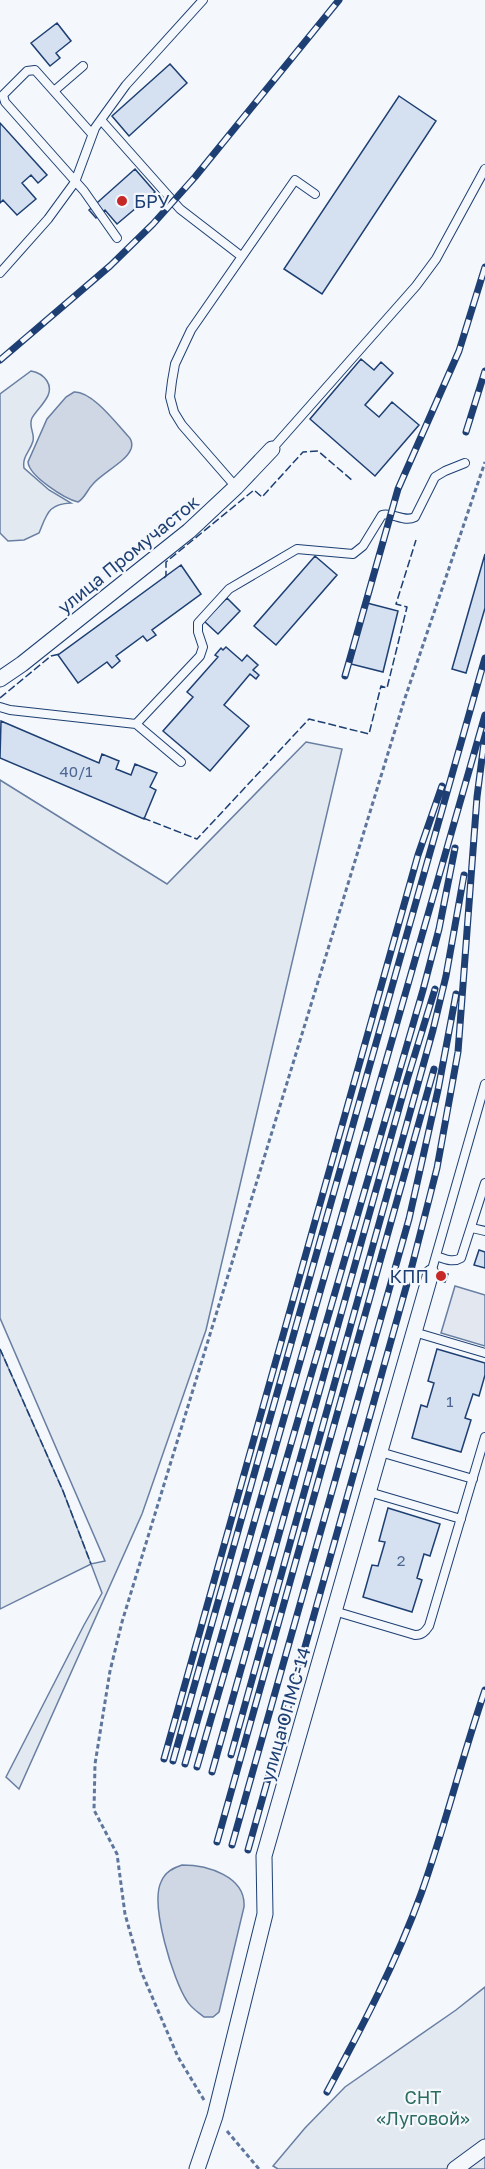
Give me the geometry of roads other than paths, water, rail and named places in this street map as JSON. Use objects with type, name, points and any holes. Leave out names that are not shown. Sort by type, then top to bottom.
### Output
[{"type":"street","name":"улица Промучасток","points":[[0,679],[189,531],[236,488],[272,449]]},
{"type":"street","name":"улица ОПМС-14","points":[[196,2169],[215,2116],[265,1914],[264,1856],[431,1273]]},
{"type":"street","points":[[454,2169],[485,2147]]},
{"type":"lane","points":[[0,273],[48,219],[75,182],[92,134],[126,85],[204,0]]},
{"type":"lane","points":[[54,91],[83,66]]},
{"type":"lane","points":[[92,134],[38,72],[31,69],[3,95],[3,98],[91,200],[117,238]]},
{"type":"lane","points":[[100,120],[180,209],[241,256]]},
{"type":"lane","points":[[272,449],[416,286],[436,259],[485,168]]},
{"type":"lane","points":[[236,488],[182,425],[174,411],[170,398],[175,364],[191,330],[295,180],[315,194]]},
{"type":"lane","points":[[136,724],[200,656],[203,647],[198,632],[198,623],[229,589],[297,549],[353,555],[363,546],[382,515],[388,514],[410,519],[415,517],[435,477],[465,463]]},
{"type":"lane","points":[[0,707],[136,724],[181,762]]},
{"type":"lane","points":[[431,1273],[485,1084]]},
{"type":"lane","points":[[436,1256],[451,1261],[461,1258],[485,1183]]},
{"type":"lane","points":[[472,1227],[485,1231]]},
{"type":"lane","points":[[414,1332],[485,1353]]},
{"type":"lane","points":[[334,1611],[414,1635],[425,1632],[429,1626],[485,1437]]},
{"type":"lane","points":[[380,1452],[472,1479]]},
{"type":"lane","points":[[369,1492],[461,1519]]},
{"type":"railway","points":[[0,360],[110,266],[153,224],[195,177],[339,0]]},
{"type":"railway","points":[[345,676],[398,489],[459,351],[485,267]]},
{"type":"railway","points":[[466,432],[485,371]]},
{"type":"railway","points":[[173,1761],[485,658]]},
{"type":"railway","points":[[185,1764],[485,715]]},
{"type":"railway","points":[[248,1850],[412,1266],[437,1168],[458,1052],[477,797],[485,735]]},
{"type":"railway","points":[[164,1759],[418,855],[442,786]]},
{"type":"railway","points":[[197,1767],[423,990],[439,929],[455,848]]},
{"type":"railway","points":[[231,1755],[433,1030],[446,976],[464,875]]},
{"type":"railway","points":[[212,1772],[407,1080],[435,989]]},
{"type":"railway","points":[[232,1845],[409,1219],[438,1090],[456,994]]},
{"type":"railway","points":[[217,1842],[434,1069]]},
{"type":"railway","points":[[327,2092],[378,1994],[411,1920],[438,1843],[485,1690]]},
{"type":"place","name":"БРУ","points":[[122,201]]},
{"type":"place","name":"КПП","points":[[441,1276]]},
{"type":"park label","name":"СНТ «Луговой»","points":[[423,2107]]}]
